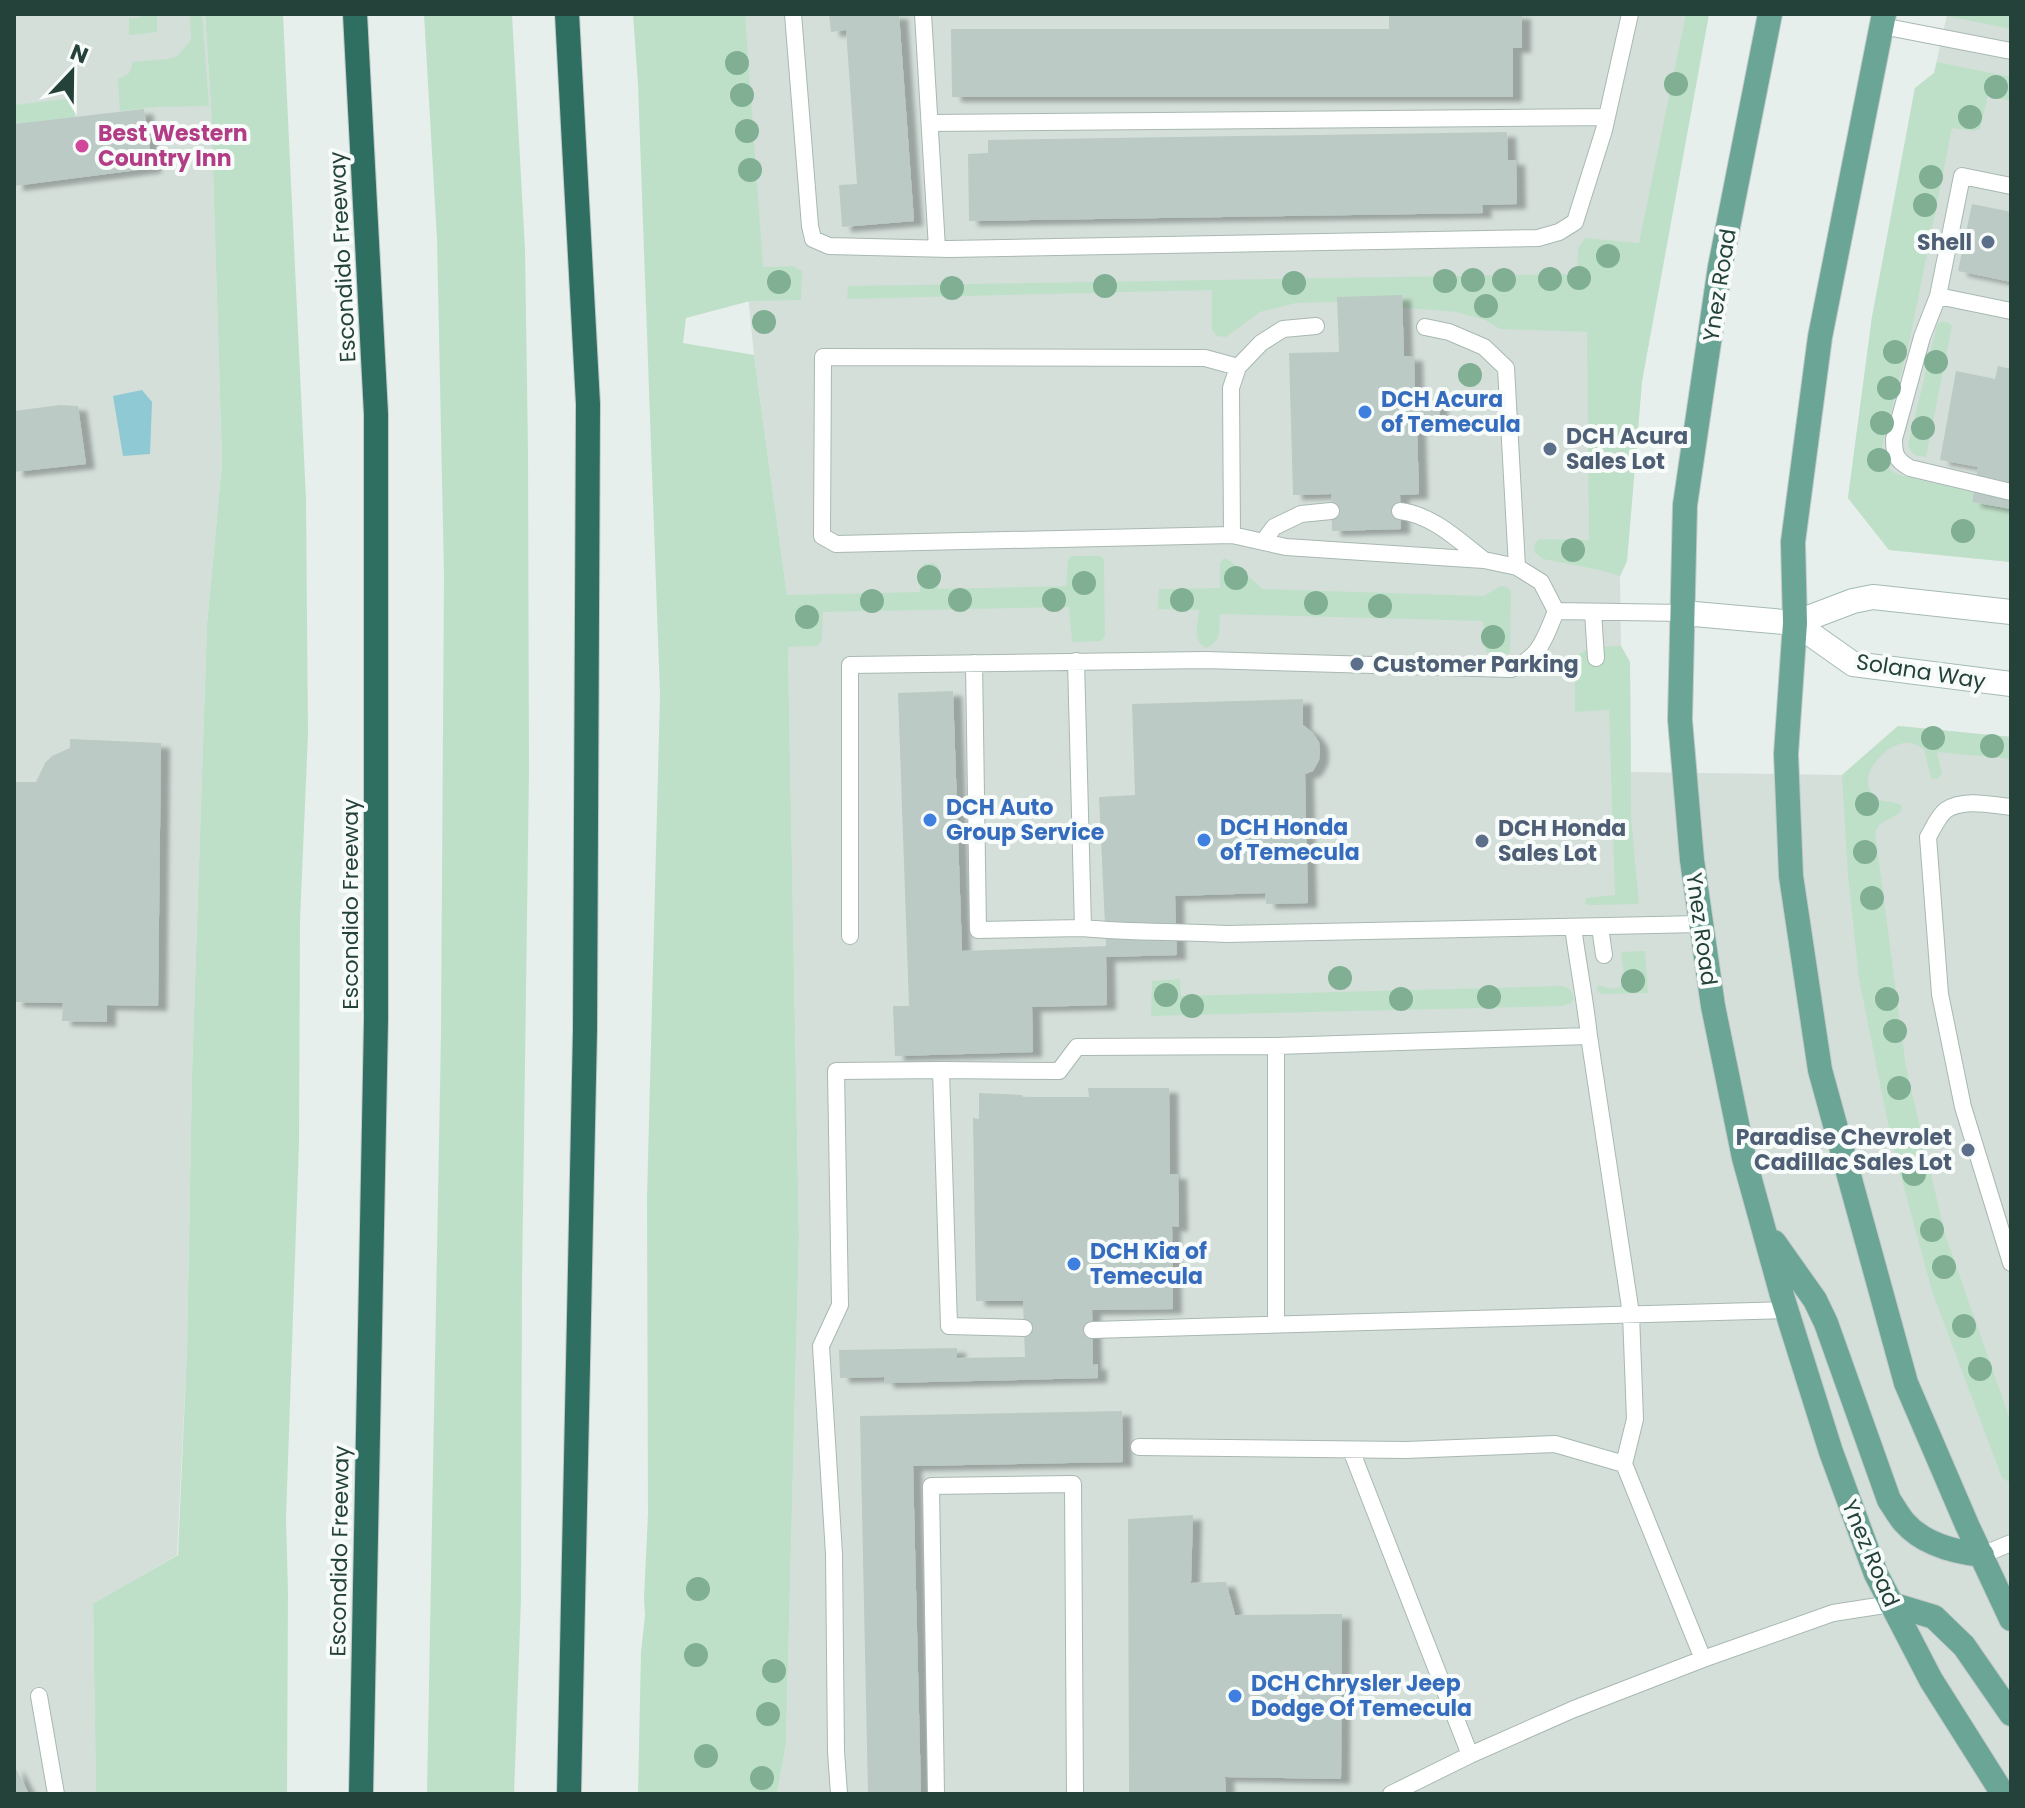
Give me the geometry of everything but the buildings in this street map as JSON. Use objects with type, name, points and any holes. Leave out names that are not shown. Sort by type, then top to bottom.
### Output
[{"type":"highway","name":"Escondido Freeway","points":[[355,14],[376,414],[376,1020],[361,1794]]},
{"type":"highway","points":[[567,14],[588,404],[585,1030],[569,1794]]},
{"type":"main road","name":"Ynez Road","points":[[1770,14],[1720,267],[1685,505],[1680,720],[1692,860],[1713,1006],[1744,1158],[1786,1310],[1831,1452],[1876,1574],[1891,1604],[1931,1680],[2003,1794]]},
{"type":"main road","points":[[1883,20],[1820,337],[1793,542],[1795,623],[1786,754],[1791,876],[1820,1070],[1906,1383],[2011,1619]]},
{"type":"main road","points":[[1683,613],[1795,623],[1853,601],[1873,597],[2011,612]]},
{"type":"main road","name":"Solana Way","points":[[1795,623],[1853,664],[2011,684]]},
{"type":"main road","points":[[1763,1227],[1815,1300],[1826,1323],[1889,1500],[1905,1523],[1923,1537],[1959,1553],[1982,1555]]},
{"type":"main road","points":[[1891,1604],[1934,1617],[1964,1646],[2011,1714]]},
{"type":"lane","points":[[793,14],[813,239],[829,246],[937,248],[1538,238],[1559,232],[1575,222],[1607,117],[1630,14]]},
{"type":"lane","points":[[923,14],[937,248]]},
{"type":"lane","points":[[1883,20],[2011,51]]},
{"type":"lane","points":[[930,123],[1607,117]]},
{"type":"lane","points":[[2011,186],[1962,176],[1938,296],[1922,337],[1894,439],[1894,454],[1898,461],[1910,468],[2011,492]]},
{"type":"lane","points":[[1938,296],[2011,311]]},
{"type":"lane","points":[[1232,535],[1231,388],[1238,367],[1261,343],[1283,329],[1316,326]]},
{"type":"lane","points":[[1425,327],[1449,332],[1484,347],[1506,368],[1517,567]]},
{"type":"lane","points":[[850,936],[850,665],[1205,660],[1511,669],[1527,663],[1543,644],[1556,611],[1541,582],[1517,567],[1484,560],[1286,547],[1232,535],[836,544],[822,536],[823,357],[1205,358],[1238,367]]},
{"type":"lane","points":[[1263,542],[1274,527],[1301,514],[1331,511]]},
{"type":"lane","points":[[1400,511],[1417,513],[1444,529],[1484,560]]},
{"type":"lane","points":[[1556,611],[1683,613]]},
{"type":"lane","points":[[1593,612],[1596,658]]},
{"type":"lane","points":[[1076,661],[1083,928]]},
{"type":"lane","points":[[974,663],[978,930],[1083,928],[1227,934],[1701,924]]},
{"type":"lane","points":[[2011,807],[1965,803],[1946,810],[1928,837],[1940,994],[1963,1107],[2011,1263]]},
{"type":"lane","points":[[1573,927],[1592,963]]},
{"type":"lane","points":[[1600,927],[1585,996],[1631,1314],[1635,1419],[1624,1464],[1703,1659]]},
{"type":"lane","points":[[839,1794],[834,1554],[821,1346],[840,1305],[836,1071],[1059,1071],[1077,1047],[1276,1046],[1589,1036]]},
{"type":"lane","points":[[1276,1046],[1276,1324]]},
{"type":"lane","points":[[941,1070],[949,1326],[1024,1328]]},
{"type":"lane","points":[[1092,1330],[1786,1310]]},
{"type":"lane","points":[[1139,1447],[1406,1450],[1555,1444],[1624,1464]]},
{"type":"lane","points":[[1351,1450],[1470,1755]]},
{"type":"lane","points":[[936,1794],[931,1486],[1073,1484],[1075,1794]]},
{"type":"lane","points":[[1982,1555],[2011,1543]]},
{"type":"lane","points":[[1391,1794],[1574,1709],[1703,1659],[1833,1613],[1891,1604]]},
{"type":"lane","points":[[39,1696],[56,1794]]},
{"type":"shaded area","points":[[14,14],[205,14],[211,107],[222,463],[207,624],[192,1073],[187,1349],[177,1555],[93,1605],[96,1794],[14,1794]]},
{"type":"shaded area","points":[[720,14],[1709,14],[1642,381],[1627,561],[1620,576],[1621,646],[1630,662],[1631,772],[1842,775],[1898,726],[2011,737],[2011,1794],[777,1794],[786,1744],[799,1237],[787,595],[754,355]]},
{"type":"shaded area","points":[[1947,14],[2011,14],[2011,562],[1889,550],[1848,498],[1872,317],[1915,88],[1934,73]]},
{"type":"green space","points":[[140,14],[157,14],[157,32],[129,35],[129,18],[140,18]]},
{"type":"green space","points":[[190,14],[202,14],[209,106],[120,111],[118,79],[129,73],[132,62],[177,56],[191,40]]},
{"type":"green space","points":[[205,14],[283,14],[306,499],[308,734],[300,921],[299,1143],[286,1518],[287,1794],[96,1794],[93,1604],[178,1555],[187,1349],[192,1073],[207,624],[222,463],[211,107]]},
{"type":"green space","points":[[424,14],[512,14],[525,249],[529,772],[521,1599],[514,1794],[427,1794],[441,1033],[444,575],[437,239]]},
{"type":"green space","points":[[633,14],[745,14],[763,267],[793,266],[802,271],[801,300],[750,301],[686,318],[683,343],[754,355],[787,595],[920,592],[920,571],[924,564],[934,563],[938,567],[938,589],[1066,586],[1071,556],[1101,556],[1104,560],[1105,636],[1101,641],[1072,642],[1069,607],[823,612],[822,639],[818,646],[788,647],[799,1237],[786,1744],[777,1794],[638,1794],[648,1514],[647,1198],[660,695]]},
{"type":"green space","points":[[1686,14],[1709,14],[1642,381],[1627,561],[1620,576],[1543,559],[1534,552],[1535,543],[1540,539],[1589,540],[1587,332],[1500,329],[1485,320],[1456,312],[1337,302],[1296,303],[1260,312],[1226,337],[1217,336],[1212,330],[1212,290],[847,299],[848,286],[1577,274],[1578,248],[1585,238],[1639,243]]},
{"type":"green space","points":[[2011,14],[2011,29],[1947,16]]},
{"type":"green space","points":[[1937,62],[2011,77],[2011,101],[1988,96],[1980,129],[1952,128],[1910,339],[1882,447],[1883,458],[1893,472],[1903,476],[1973,492],[1972,502],[2011,509],[2011,562],[1889,550],[1848,498],[1872,317],[1915,88],[1934,73]]},
{"type":"green space","points":[[74,98],[75,117],[14,124],[14,105]]},
{"type":"green space","points":[[1942,321],[1952,326],[1926,457],[1923,457],[1913,453],[1908,445],[1937,325]]},
{"type":"green space","points":[[1224,558],[1263,589],[1484,596],[1500,586],[1507,587],[1511,591],[1510,654],[1486,652],[1483,621],[1220,614],[1218,638],[1206,648],[1197,636],[1199,610],[1158,609],[1159,589],[1220,588],[1220,563]]},
{"type":"green space","points":[[1621,646],[1630,662],[1631,817],[1639,904],[1592,905],[1585,904],[1586,898],[1615,895],[1609,710],[1575,712],[1575,658],[1590,649]]},
{"type":"green space","points":[[1898,726],[2011,737],[2011,759],[1937,752],[1942,773],[1938,779],[1931,778],[1924,749],[1912,744],[1900,744],[1879,758],[1868,780],[1876,798],[1902,806],[1900,813],[1880,824],[1875,832],[1906,1067],[1945,1234],[2011,1422],[2011,1483],[2002,1478],[1932,1291],[1892,1143],[1859,979],[1848,876],[1842,775]]},
{"type":"green space","points":[[1645,951],[1648,993],[1602,994],[1596,989],[1599,985],[1617,988],[1621,985],[1624,974],[1621,952]]},
{"type":"green space","points":[[1180,979],[1181,996],[1562,986],[1570,990],[1574,999],[1562,1006],[1151,1016],[1152,981]]},
{"type":"water","points":[[142,390],[152,402],[150,454],[123,456],[113,396]]},
{"type":"place","name":"Best Western Country Inn","points":[[82,146]]},
{"type":"place","name":"Shell","points":[[1988,242]]},
{"type":"place","name":"DCH Acura of Temecula","points":[[1365,412]]},
{"type":"place","name":"DCH Acura Sales Lot","points":[[1550,449]]},
{"type":"place","name":"Customer Parking","points":[[1357,664]]},
{"type":"place","name":"DCH Auto Group Service","points":[[930,820]]},
{"type":"place","name":"DCH Honda of Temecula","points":[[1204,840]]},
{"type":"place","name":"DCH Honda Sales Lot","points":[[1482,841]]},
{"type":"place","name":"Paradise Chevrolet Cadillac Sales Lot","points":[[1968,1150]]},
{"type":"place","name":"DCH Kia of Temecula","points":[[1074,1264]]},
{"type":"place","name":"DCH Chrysler Jeep Dodge Of Temecula","points":[[1235,1696]]}]
